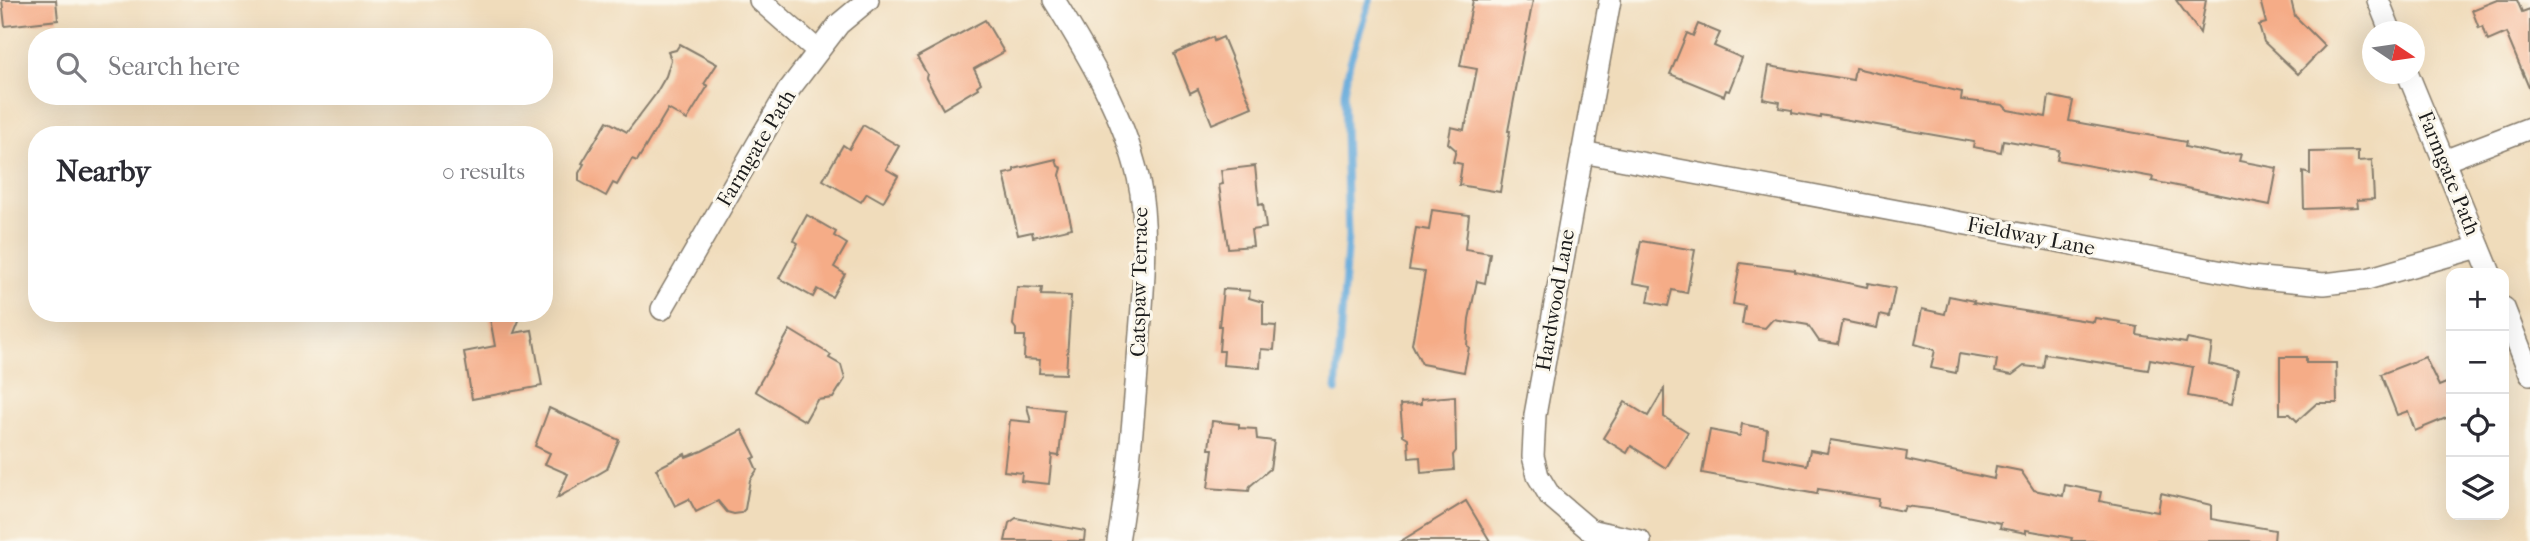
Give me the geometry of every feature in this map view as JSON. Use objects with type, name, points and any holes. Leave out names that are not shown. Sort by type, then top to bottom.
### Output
[{"type":"street","points":[[760,0],[818,51]]},
{"type":"street","name":"Farmgate Path","points":[[662,309],[788,91],[839,24],[868,0]]},
{"type":"street","name":"Catspaw Terrace","points":[[1054,0],[1095,68],[1124,131],[1138,178],[1141,199],[1142,304],[1129,477],[1118,541]]},
{"type":"street","name":"Hardwood Lane","points":[[1610,0],[1535,415],[1534,456],[1538,477],[1550,496],[1590,530],[1640,541]]},
{"type":"street","points":[[2378,0],[2387,21]]},
{"type":"street","name":"Farmgate Path","points":[[2412,84],[2488,268]]},
{"type":"street","points":[[2444,161],[2530,128]]},
{"type":"street","name":"Fieldway Lane","points":[[1582,152],[2250,277],[2324,284],[2356,280],[2479,247]]},
{"type":"street","points":[[2509,321],[2530,374]]},
{"type":"building","points":[[2,0],[56,0],[58,20],[5,26]]},
{"type":"building","points":[[1473,0],[1533,0],[1508,131],[1500,192],[1459,185],[1462,164],[1453,162],[1456,150],[1448,143],[1451,127],[1464,130],[1477,69],[1460,66]]},
{"type":"building","points":[[2176,0],[2206,0],[2200,33]]},
{"type":"building","points":[[2260,0],[2291,0],[2295,16],[2325,46],[2298,74],[2264,42],[2259,25],[2266,23]]},
{"type":"building","points":[[2497,0],[2517,0],[2522,12],[2530,9],[2530,90],[2506,33],[2488,41],[2483,26],[2479,28],[2472,10]]},
{"type":"building","points":[[985,20],[1004,52],[974,69],[981,83],[978,88],[943,109],[917,57]]},
{"type":"building","points":[[1698,24],[1720,33],[1714,46],[1742,58],[1729,91],[1726,90],[1724,96],[1670,74],[1687,33],[1693,36]]},
{"type":"building","points":[[1213,37],[1214,41],[1223,37],[1252,107],[1212,124],[1198,89],[1190,93],[1174,54]]},
{"type":"building","points":[[680,44],[717,64],[704,84],[708,86],[687,120],[668,109],[637,161],[632,159],[617,185],[613,183],[606,196],[579,181],[579,173],[584,164],[582,163],[607,121],[627,132],[666,76],[671,60],[668,52],[676,50]]},
{"type":"building","points":[[1769,66],[1853,80],[1855,68],[1962,92],[1961,100],[2003,105],[2008,110],[2046,117],[2049,96],[2073,101],[2069,121],[2186,142],[2185,147],[2224,155],[2241,154],[2239,161],[2277,168],[2270,205],[2152,181],[2153,177],[2057,160],[2059,150],[2003,140],[2001,152],[1973,147],[1974,142],[1820,115],[1820,118],[1792,113],[1792,110],[1779,108],[1780,102],[1763,99]]},
{"type":"building","points":[[863,125],[899,146],[886,169],[898,176],[883,202],[867,193],[861,202],[823,180],[843,145],[849,149]]},
{"type":"building","points":[[2358,151],[2358,161],[2372,160],[2374,199],[2357,200],[2358,207],[2304,209],[2303,172],[2310,174],[2310,152]]},
{"type":"building","points":[[1056,159],[1058,166],[1062,168],[1060,175],[1072,228],[1033,237],[1032,232],[1018,235],[1004,174]]},
{"type":"building","points":[[1255,166],[1259,205],[1263,204],[1266,228],[1251,230],[1253,246],[1228,248],[1219,185],[1223,184],[1221,170]]},
{"type":"building","points":[[1432,210],[1469,215],[1465,249],[1490,253],[1485,283],[1477,281],[1469,319],[1469,347],[1464,372],[1422,364],[1412,344],[1425,272],[1409,270],[1416,228],[1429,230]]},
{"type":"building","points":[[807,215],[836,232],[834,236],[847,244],[834,267],[845,274],[832,297],[817,289],[813,297],[779,278],[798,243],[793,240]]},
{"type":"building","points":[[1641,241],[1695,250],[1687,293],[1672,290],[1668,306],[1648,302],[1651,286],[1633,283]]},
{"type":"building","points":[[1740,263],[1795,270],[1867,287],[1868,283],[1895,288],[1889,317],[1880,315],[1877,328],[1843,321],[1838,344],[1819,341],[1808,325],[1773,319],[1765,328],[1742,324],[1745,306],[1733,304]]},
{"type":"building","points":[[1017,287],[1042,288],[1041,295],[1071,296],[1066,374],[1039,373],[1040,360],[1024,359],[1025,336],[1016,336],[1013,325]]},
{"type":"building","points":[[1223,289],[1250,291],[1249,298],[1263,302],[1263,325],[1276,326],[1274,350],[1261,349],[1260,368],[1223,365],[1224,351],[1219,351],[1219,326]]},
{"type":"building","points":[[1949,296],[1974,301],[1973,303],[2094,322],[2095,318],[2121,322],[2120,324],[2138,327],[2137,335],[2186,343],[2187,339],[2212,344],[2209,364],[2238,371],[2232,404],[2188,396],[2193,367],[2150,359],[2148,370],[2045,354],[2043,368],[2024,366],[2012,375],[1995,372],[1997,360],[1959,354],[1956,373],[1931,368],[1935,350],[1915,344],[1922,309],[1945,314]]},
{"type":"building","points":[[491,322],[518,322],[514,333],[532,330],[542,386],[472,399],[464,352],[495,346]]},
{"type":"building","points":[[790,330],[831,355],[829,358],[841,365],[845,379],[833,398],[817,400],[805,421],[755,391]]},
{"type":"building","points":[[2280,357],[2306,357],[2306,363],[2336,363],[2337,403],[2317,403],[2297,421],[2290,414],[2280,414]]},
{"type":"building","points":[[2425,357],[2439,386],[2446,383],[2446,418],[2415,431],[2408,411],[2397,415],[2381,374]]},
{"type":"building","points":[[1664,389],[1664,417],[1688,432],[1666,468],[1631,446],[1627,453],[1603,438],[1625,402],[1648,416]]},
{"type":"building","points":[[1455,396],[1454,470],[1421,473],[1420,457],[1409,458],[1408,438],[1403,435],[1400,405],[1421,404],[1421,399]]},
{"type":"building","points":[[1027,406],[1064,410],[1059,456],[1052,455],[1049,484],[1021,481],[1022,473],[1004,471],[1010,420],[1031,422]]},
{"type":"building","points":[[549,408],[619,440],[607,469],[557,498],[568,474],[545,464],[550,453],[535,446]]},
{"type":"building","points":[[1212,421],[1256,429],[1257,439],[1274,441],[1270,469],[1250,486],[1249,491],[1208,488],[1213,449],[1209,449]]},
{"type":"building","points":[[1742,424],[1767,429],[1764,457],[1807,465],[1810,450],[1827,453],[1830,440],[1907,452],[1906,460],[1994,479],[1996,466],[2021,471],[2034,490],[2063,496],[2065,485],[2101,492],[2099,501],[2158,512],[2161,493],[2211,505],[2211,519],[2275,530],[2274,541],[2071,541],[2072,538],[2000,528],[2001,523],[1937,510],[1905,506],[1903,511],[1878,506],[1879,499],[1818,489],[1817,494],[1702,473],[1710,430],[1740,436]]},
{"type":"building","points":[[742,430],[756,457],[752,459],[757,470],[750,480],[745,509],[741,513],[727,512],[718,501],[696,512],[689,499],[675,506],[656,469],[685,454],[686,457],[702,451]]},
{"type":"building","points":[[1466,501],[1490,541],[1401,541]]},
{"type":"building","points":[[1016,518],[1085,531],[1084,541],[1005,541],[1009,523]]},
{"type":"waterway","points":[[1336,391],[1348,237],[1344,92],[1350,62],[1370,0]]}]
